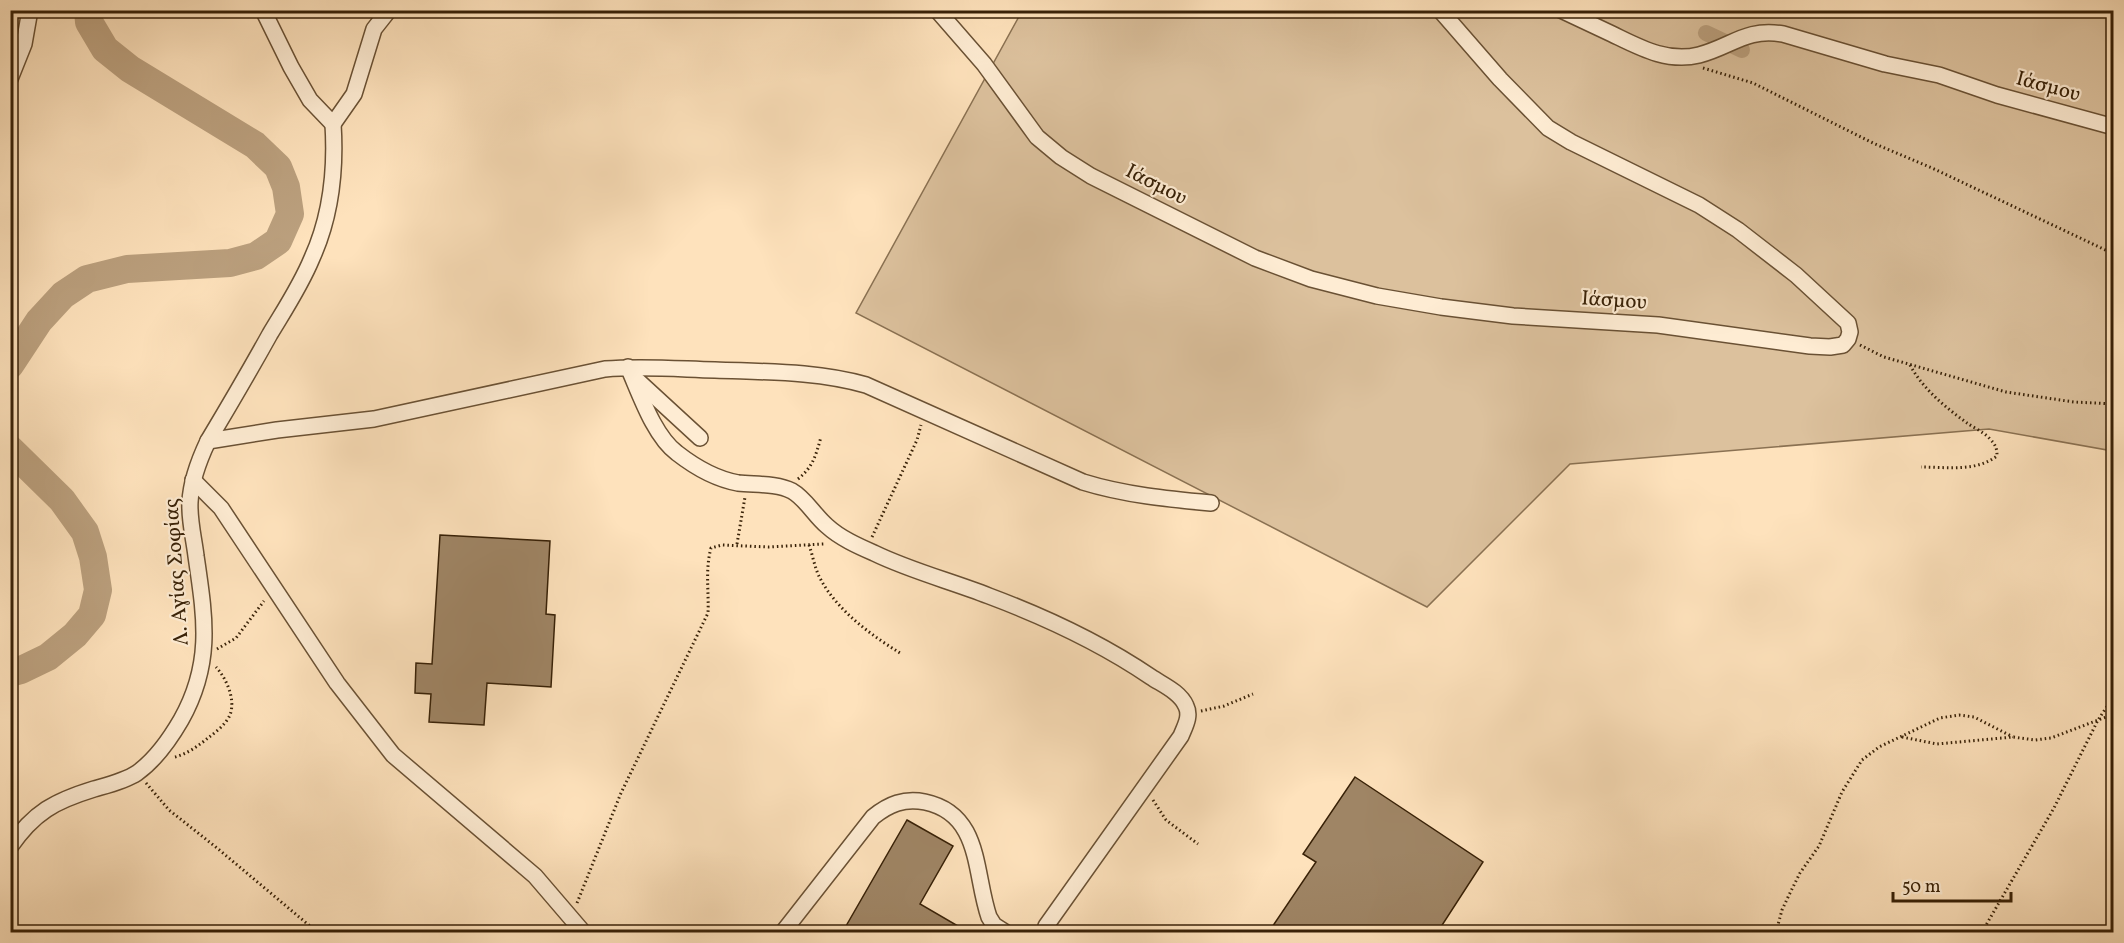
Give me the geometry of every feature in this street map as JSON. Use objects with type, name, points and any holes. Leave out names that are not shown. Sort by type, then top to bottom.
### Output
[{"type":"street","points":[[10,79],[24,44],[30,10]]},
{"type":"street","points":[[263,10],[310,100],[333,124],[354,94],[374,29],[389,10]]},
{"type":"street","name":"Ιάσμου","points":[[938,10],[984,64],[1037,137],[1061,157],[1091,176],[1255,258],[1311,279],[1377,296],[1513,316],[1658,325],[1810,346],[1843,345],[1848,339]]},
{"type":"street","points":[[1440,10],[1500,79],[1548,128],[1571,142],[1699,206],[1738,230],[1796,275],[1840,314],[1848,323],[1850,332],[1848,339]]},
{"type":"street","name":"Ιάσμου","points":[[1561,10],[1642,49],[1658,54],[1688,57],[1736,39],[1768,32],[1783,34],[1886,64],[1939,75],[1997,95],[2114,127]]},
{"type":"street","name":"Λ. Αγίας Σοφίας","points":[[10,847],[25,826],[48,807],[74,795],[109,784],[142,768],[159,752],[181,720],[197,685],[206,632],[189,502],[193,480],[208,441],[296,292],[313,257],[325,222],[331,193],[335,158],[333,124]]},
{"type":"street","points":[[630,371],[700,438]]},
{"type":"street","points":[[630,371],[666,443],[705,471],[723,480],[785,489],[803,500],[828,527],[846,540],[916,571],[990,596],[1101,646],[1179,696],[1188,714],[1188,720],[1181,736],[1046,926]]},
{"type":"street","points":[[208,441],[277,430],[374,419],[453,404],[572,375],[630,371],[754,371],[838,377],[866,385],[1083,482],[1131,494],[1211,503]]},
{"type":"street","points":[[193,480],[221,508],[337,684],[393,755],[535,876],[583,933]]},
{"type":"street","points":[[783,933],[873,817],[891,805],[914,800],[940,807],[962,824],[974,848],[989,917],[994,925],[1005,933]]},
{"type":"path","points":[[1688,57],[1709,72],[1753,83],[1875,144],[1932,168],[2114,254]]},
{"type":"path","points":[[1848,339],[1884,357],[2006,392],[2074,402],[2114,404]]},
{"type":"path","points":[[1910,365],[1927,391],[1966,423],[1989,437],[1996,447],[1996,456],[1988,464],[1966,467],[1921,467]]},
{"type":"path","points":[[867,550],[892,490],[917,440],[922,422],[920,409]]},
{"type":"path","points":[[785,489],[809,470],[815,459],[821,437]]},
{"type":"path","points":[[737,544],[746,483]]},
{"type":"path","points":[[572,921],[576,904],[621,793],[708,614],[708,558],[711,548],[722,544],[768,547],[834,543],[846,540]]},
{"type":"path","points":[[809,544],[820,579],[834,599],[872,634],[900,653]]},
{"type":"path","points":[[274,587],[236,639],[219,649],[203,653],[223,675],[231,693],[231,714],[219,729],[200,745],[180,756],[142,768],[169,810],[317,933]]},
{"type":"path","points":[[1188,714],[1224,706],[1253,694]]},
{"type":"path","points":[[1982,933],[2058,800],[2098,720],[2114,696]]},
{"type":"path","points":[[1901,736],[1937,744],[2013,737],[2035,740],[2052,738],[2114,714]]},
{"type":"path","points":[[1776,933],[1789,895],[1800,873],[1819,846],[1851,774],[1862,760],[1879,747],[1901,736],[1940,718],[1959,715],[1974,717],[2013,737]]},
{"type":"path","points":[[1147,783],[1158,811],[1166,820],[1198,843]]},
{"type":"shaded area","points":[[1022,11],[2113,11],[2113,451],[1989,429],[1570,464],[1427,607],[856,313]]},
{"type":"building","points":[[440,535],[550,541],[546,614],[555,615],[551,687],[487,683],[484,725],[429,722],[431,694],[415,693],[416,663],[432,664]]},
{"type":"building","points":[[1355,777],[1483,862],[1437,933],[1268,933],[1316,862],[1303,854]]},
{"type":"building","points":[[907,820],[953,846],[920,904],[970,933],[842,933]]},
{"type":"waterway","points":[[10,365],[39,321],[63,295],[87,279],[127,269],[230,263],[256,256],[278,241],[290,214],[286,187],[278,167],[255,145],[130,69],[105,49],[89,22],[88,10]]},
{"type":"waterway","points":[[1706,33],[1742,50]]},
{"type":"waterway","points":[[10,449],[62,500],[85,532],[93,557],[98,590],[92,615],[75,635],[48,657],[10,673]]}]
